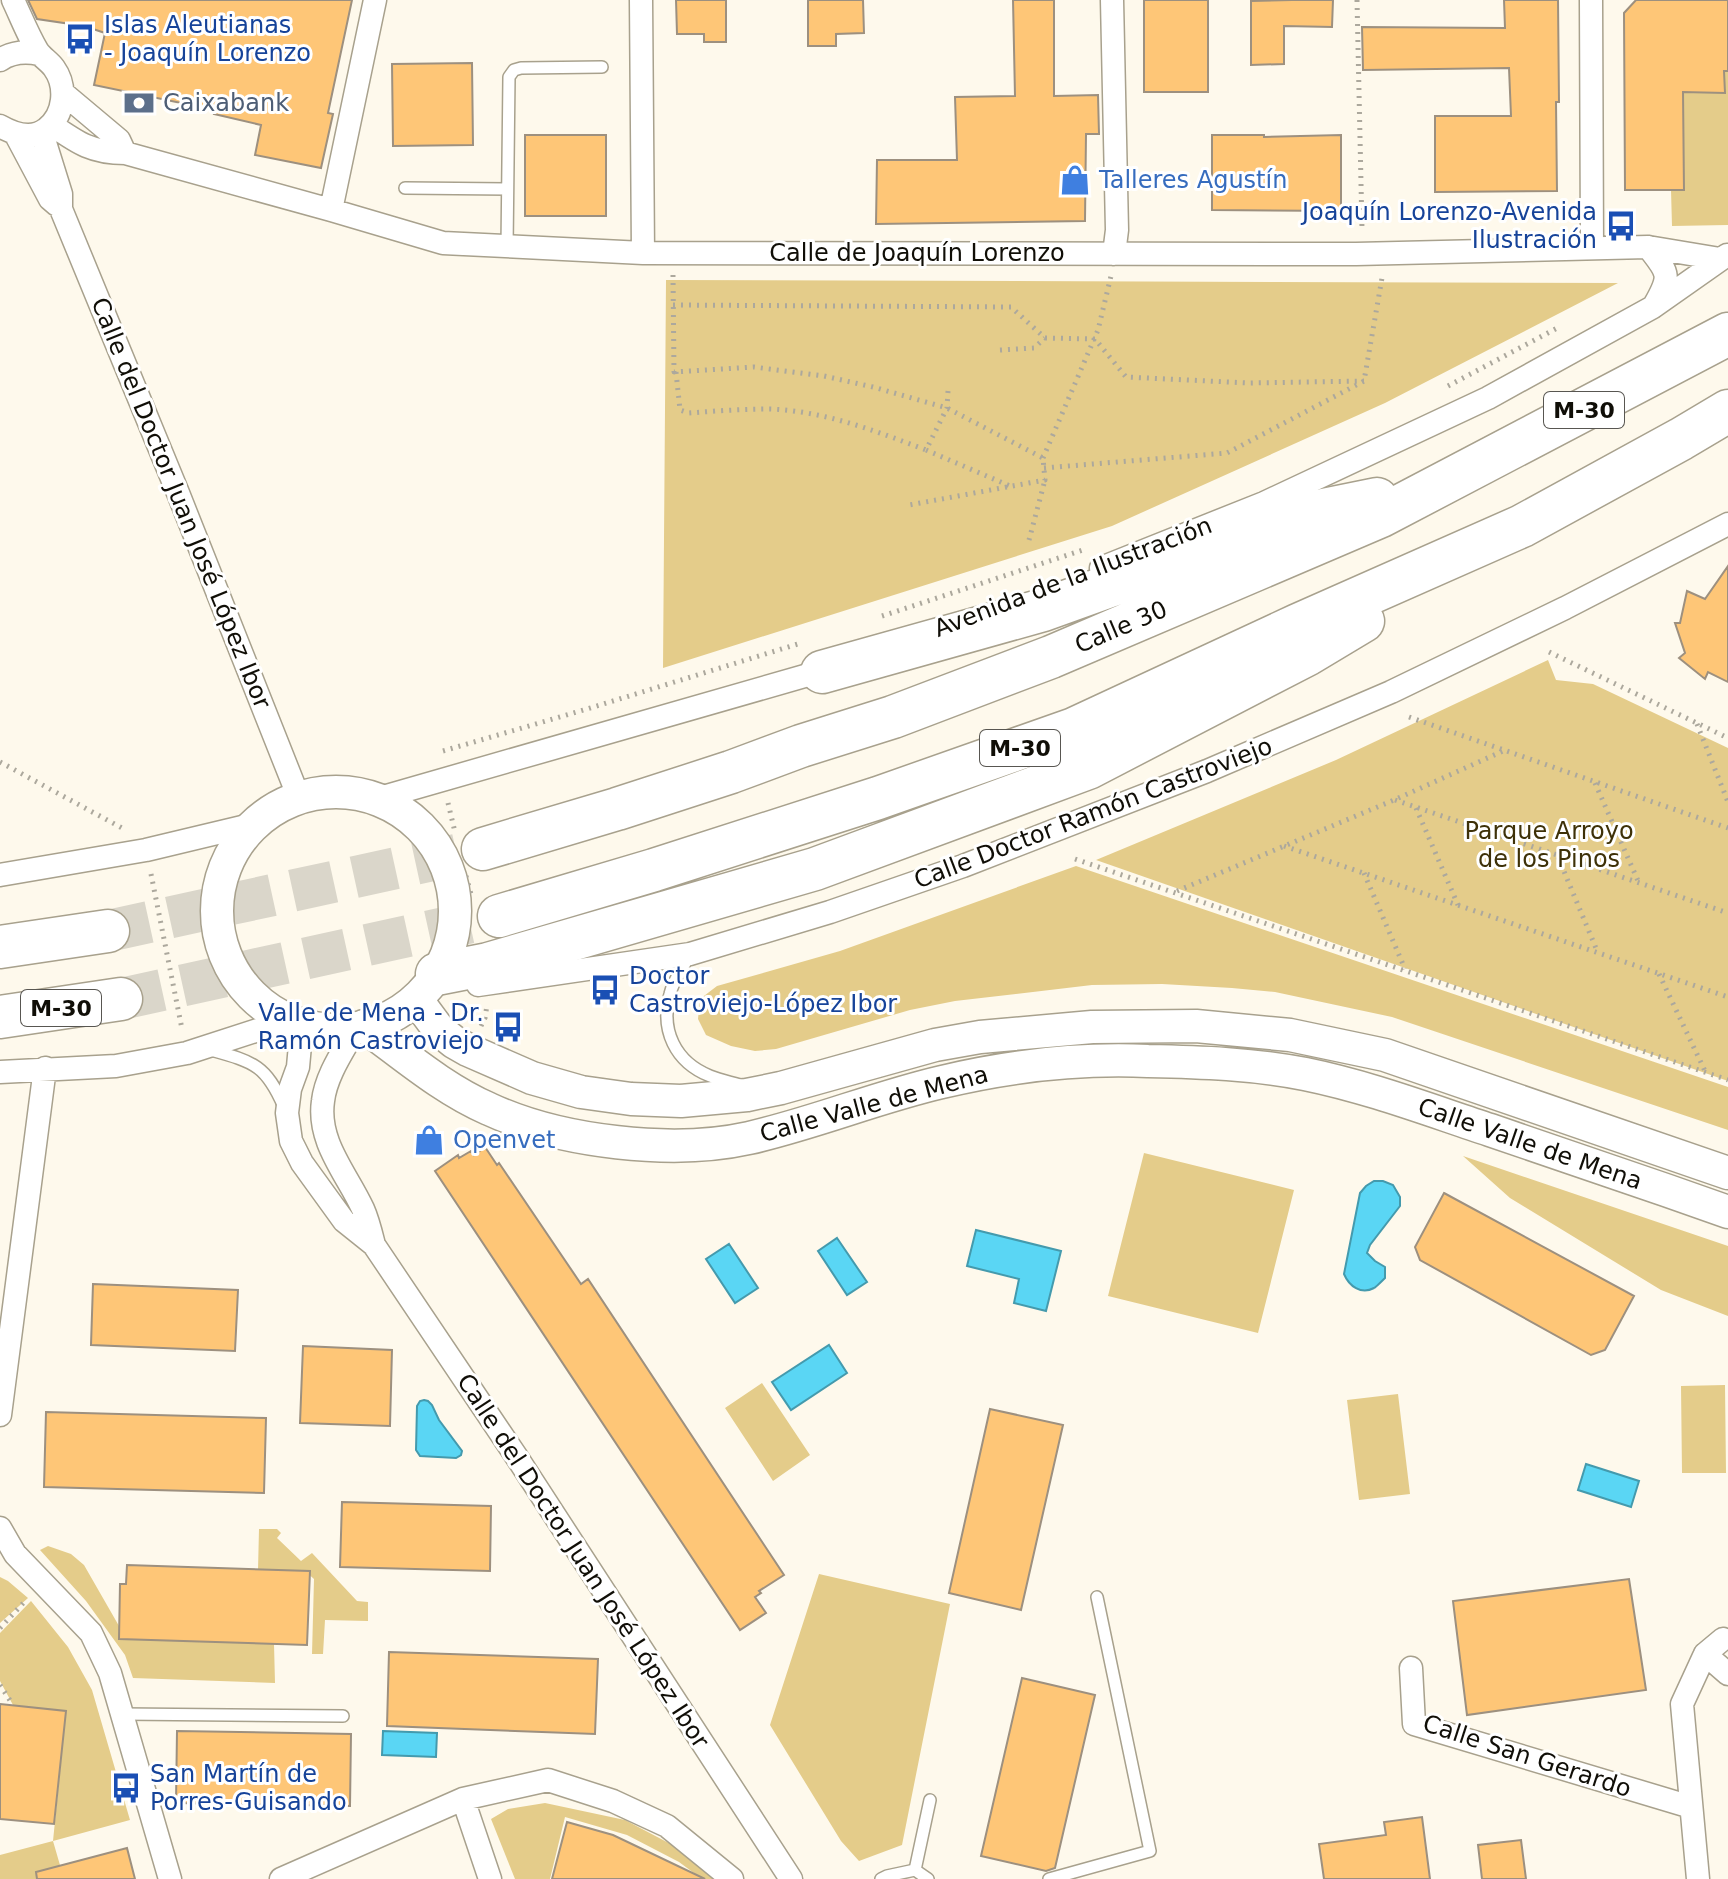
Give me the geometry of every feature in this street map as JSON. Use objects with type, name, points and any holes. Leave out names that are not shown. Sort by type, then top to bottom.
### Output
[{"type":"highway","name":"Calle 30","points":[[469,855],[893,717],[1065,651],[1381,516],[1728,334]]},
{"type":"highway","name":"M-30","points":[[486,909],[654,870],[878,798],[1074,729],[1522,526],[1728,411]]},
{"type":"highway","points":[[813,656],[1043,610],[1318,511],[1441,486]]},
{"type":"highway","points":[[425,989],[488,964],[815,869],[1088,768],[1308,654],[1522,526]]},
{"type":"highway","points":[[0,947],[108,931]]},
{"type":"highway","name":"M-30","points":[[0,1017],[121,999]]},
{"type":"main road","points":[[324,793],[350,793],[376,799],[409,817],[436,845],[448,872],[454,900],[452,938],[425,989],[391,1016],[360,1027],[326,1029],[293,1022],[268,1009],[250,994],[225,954],[217,908],[227,862],[255,824],[275,809],[299,798],[324,793]]},
{"type":"main road","name":"Calle Valle de Mena","points":[[425,989],[439,1030],[454,1042],[532,1078],[581,1092],[631,1099],[681,1101],[747,1095],[935,1045],[980,1037],[1092,1027],[1196,1026],[1290,1035],[1385,1055],[1728,1173]]},
{"type":"main road","name":"Calle Valle de Mena","points":[[360,1027],[447,1087],[489,1110],[539,1128],[599,1139],[652,1144],[728,1142],[938,1083],[1054,1064],[1103,1060],[1254,1067],[1303,1074],[1383,1094],[1728,1212]]},
{"type":"street","points":[[8,130],[30,135],[47,129],[60,109],[63,93],[55,70],[39,54],[13,0]]},
{"type":"street","points":[[331,210],[375,0]]},
{"type":"street","points":[[641,0],[643,253]]},
{"type":"street","points":[[1112,0],[1117,230],[1114,254]]},
{"type":"street","points":[[1591,0],[1592,248]]},
{"type":"street","points":[[0,60],[13,53],[39,54]]},
{"type":"street","points":[[63,93],[119,140],[125,153]]},
{"type":"street","name":"Calle de Joaquín Lorenzo","points":[[47,129],[106,153],[125,153],[443,243],[643,253],[1387,253],[1648,247],[1724,257]]},
{"type":"street","name":"Calle del Doctor Juan José López Ibor","points":[[47,129],[61,194],[61,209],[299,798]]},
{"type":"street","name":"Calle del Doctor Juan José López Ibor","points":[[8,130],[50,199],[61,209]]},
{"type":"street","points":[[1648,247],[1665,269],[1667,284],[1653,307]]},
{"type":"street","name":"Avenida de la Ilustración","points":[[376,799],[443,781],[813,656],[1034,594],[1264,503],[1488,398],[1653,307],[1724,257]]},
{"type":"street","name":"Calle Doctor Ramón Castroviejo","points":[[425,989],[491,983],[690,954],[830,912],[963,866],[1207,771],[1391,692],[1481,650],[1728,524]]},
{"type":"street","points":[[0,875],[146,850],[255,824]]},
{"type":"street","points":[[0,1072],[116,1066],[187,1053],[293,1022],[300,1045],[287,1113],[291,1141],[302,1163],[344,1221],[374,1245]]},
{"type":"street","points":[[360,1027],[331,1075],[323,1100],[323,1122],[328,1144],[364,1211],[374,1245]]},
{"type":"street","points":[[0,1415],[45,1068]]},
{"type":"street","name":"Calle del Doctor Juan José López Ibor","points":[[374,1245],[521,1464],[791,1879]]},
{"type":"street","points":[[0,1528],[15,1554],[91,1633],[110,1673],[170,1879]]},
{"type":"street","points":[[1698,1879],[1682,1704],[1705,1654],[1723,1639]]},
{"type":"street","points":[[1705,1654],[1728,1674]]},
{"type":"street","name":"Calle San Gerardo","points":[[1411,1668],[1414,1724],[1691,1807]]},
{"type":"street","points":[[281,1879],[463,1799],[548,1780],[613,1801],[667,1826],[732,1879]]},
{"type":"street","points":[[463,1799],[490,1879]]},
{"type":"lane","points":[[507,247],[509,77],[514,70],[521,68],[602,67]]},
{"type":"lane","points":[[405,188],[507,189]]},
{"type":"lane","points":[[690,954],[670,991],[668,1022],[674,1048],[689,1063],[708,1075],[743,1086],[781,1088]]},
{"type":"lane","points":[[203,1047],[243,1059],[264,1072],[275,1085],[287,1113]]},
{"type":"lane","points":[[1049,1879],[1150,1851],[1097,1597]]},
{"type":"lane","points":[[122,1714],[343,1716]]},
{"type":"lane","points":[[915,1870],[930,1800]]},
{"type":"lane","points":[[881,1879],[915,1870],[928,1879]]},
{"type":"path","points":[[1357,0],[1362,229]]},
{"type":"path","points":[[1364,381],[1387,253]]},
{"type":"path","points":[[1029,540],[1045,480],[1043,458],[1095,339],[1110,286],[1114,254]]},
{"type":"path","points":[[671,265],[674,372],[680,410],[689,413],[772,409],[821,415],[926,450],[1011,486]]},
{"type":"path","points":[[673,305],[1011,307],[1045,338],[1095,339],[1126,377],[1249,383],[1364,381]]},
{"type":"path","points":[[1443,389],[1565,324]]},
{"type":"path","points":[[1000,350],[1034,348],[1045,338]]},
{"type":"path","points":[[676,372],[754,367],[824,376],[873,387],[947,408],[1043,458]]},
{"type":"path","points":[[1044,468],[1227,453],[1364,381]]},
{"type":"path","points":[[926,450],[947,408],[948,391]]},
{"type":"path","points":[[909,505],[1045,480]]},
{"type":"path","points":[[880,617],[1098,545]]},
{"type":"path","points":[[1549,652],[1728,738]]},
{"type":"path","points":[[486,909],[436,753],[587,709],[813,656]]},
{"type":"path","points":[[1409,717],[1728,828]]},
{"type":"path","points":[[1697,723],[1728,802]]},
{"type":"path","points":[[1176,891],[1503,751]]},
{"type":"path","points":[[0,762],[133,835],[146,850]]},
{"type":"path","points":[[1594,782],[1639,883]]},
{"type":"path","points":[[1394,800],[1728,913]]},
{"type":"path","points":[[1415,807],[1458,905]]},
{"type":"path","points":[[1284,846],[1728,997]]},
{"type":"path","points":[[1557,856],[1598,953]]},
{"type":"path","points":[[1075,859],[1728,1080]]},
{"type":"path","points":[[1364,873],[1405,970]]},
{"type":"path","points":[[1659,974],[1705,1072]]},
{"type":"path","points":[[468,1050],[485,1018],[491,983]]},
{"type":"path","points":[[0,1628],[28,1598]]},
{"type":"path","points":[[0,1685],[13,1705]]},
{"type":"green space","points":[[1724,71],[1728,71],[1728,225],[1672,226],[1671,190],[1684,190],[1683,92],[1725,93]]},
{"type":"green space","points":[[666,280],[1618,283],[1385,403],[1112,526],[663,668]]},
{"type":"green space","name":"Parque Arroyo de los Pinos","points":[[1548,660],[1556,680],[1593,684],[1728,748],[1728,1081],[1096,860],[1336,760]]},
{"type":"green space","points":[[1076,866],[1728,1087],[1728,1130],[1392,1017],[1275,992],[1162,984],[1092,985],[955,1001],[910,1010],[776,1049],[755,1051],[731,1046],[706,1035],[698,1019],[700,999],[717,986],[840,951]]},
{"type":"green space","points":[[1144,1153],[1294,1190],[1258,1333],[1108,1296]]},
{"type":"green space","points":[[1463,1156],[1728,1246],[1728,1316],[1661,1290],[1510,1198]]},
{"type":"green space","points":[[762,1383],[810,1455],[773,1481],[725,1408]]},
{"type":"green space","points":[[1725,1385],[1726,1473],[1682,1473],[1681,1386]]},
{"type":"green space","points":[[1398,1394],[1410,1494],[1359,1500],[1347,1400]]},
{"type":"green space","points":[[259,1529],[277,1529],[281,1533],[277,1538],[301,1561],[312,1553],[357,1601],[368,1602],[368,1621],[325,1620],[323,1654],[312,1654],[314,1579],[305,1571],[258,1570]]},
{"type":"green space","points":[[48,1546],[71,1554],[84,1565],[119,1626],[119,1639],[274,1644],[275,1683],[133,1678],[125,1655],[86,1601],[40,1550]]},
{"type":"green space","points":[[819,1574],[950,1604],[902,1845],[859,1861],[841,1841],[770,1725]]},
{"type":"green space","points":[[0,1577],[28,1598],[0,1623]]},
{"type":"green space","points":[[31,1601],[68,1647],[92,1690],[130,1820],[53,1841],[66,1711],[13,1705],[0,1681],[0,1633]]},
{"type":"green space","points":[[545,1803],[625,1820],[682,1850],[715,1879],[702,1879],[679,1862],[627,1835],[565,1817],[550,1879],[515,1879],[491,1819],[508,1809]]},
{"type":"green space","points":[[53,1841],[64,1879],[0,1879],[0,1855]]},
{"type":"water","points":[[1374,1181],[1393,1185],[1400,1197],[1400,1206],[1367,1253],[1385,1267],[1385,1278],[1375,1288],[1360,1290],[1352,1286],[1344,1274],[1360,1193]]},
{"type":"water","points":[[976,1230],[1061,1251],[1046,1311],[1014,1303],[1019,1279],[967,1266]]},
{"type":"water","points":[[837,1238],[867,1282],[847,1295],[818,1251]]},
{"type":"water","points":[[729,1244],[758,1288],[735,1303],[706,1259]]},
{"type":"water","points":[[829,1345],[847,1373],[791,1410],[772,1382]]},
{"type":"water","points":[[424,1400],[432,1405],[462,1451],[461,1455],[456,1458],[420,1456],[416,1450],[417,1406]]},
{"type":"water","points":[[1586,1464],[1639,1481],[1631,1507],[1578,1490]]},
{"type":"water","points":[[383,1731],[437,1733],[436,1757],[382,1755]]},
{"type":"building","points":[[28,0],[352,0],[328,113],[333,114],[321,168],[255,155],[261,125],[214,114],[215,110],[94,85],[105,33],[84,26],[37,19]]},
{"type":"building","points":[[676,0],[726,0],[726,42],[704,42],[704,34],[677,34]]},
{"type":"building","points":[[808,0],[863,0],[864,33],[836,34],[836,46],[808,46]]},
{"type":"building","points":[[1013,0],[1054,0],[1054,96],[1098,95],[1099,134],[1086,134],[1085,221],[876,224],[877,160],[957,160],[955,97],[1015,96]]},
{"type":"building","points":[[1144,0],[1208,0],[1208,92],[1144,92]]},
{"type":"building","points":[[1333,0],[1332,27],[1284,26],[1284,64],[1251,65],[1251,1]]},
{"type":"building","points":[[1504,0],[1558,0],[1557,191],[1435,192],[1435,116],[1511,116],[1509,68],[1363,70],[1362,27],[1505,28]]},
{"type":"building","points":[[1636,0],[1728,0],[1725,93],[1683,92],[1684,190],[1625,190],[1624,13]]},
{"type":"building","points":[[472,63],[473,145],[393,146],[392,64]]},
{"type":"building","points":[[525,135],[606,135],[606,216],[525,216]]},
{"type":"building","points":[[1212,135],[1341,135],[1341,211],[1212,210]]},
{"type":"building","points":[[1728,566],[1728,682],[1708,672],[1705,679],[1679,658],[1685,653],[1675,623],[1680,623],[1687,591],[1705,599]]},
{"type":"building","points":[[485,1147],[581,1284],[588,1279],[784,1575],[755,1597],[766,1613],[740,1630],[435,1171],[458,1155],[459,1158],[471,1151],[474,1155]]},
{"type":"building","points":[[1444,1193],[1634,1296],[1605,1350],[1591,1355],[1420,1260],[1415,1247]]},
{"type":"building","points":[[93,1284],[238,1290],[235,1351],[91,1345]]},
{"type":"building","points":[[303,1346],[392,1350],[390,1426],[300,1423]]},
{"type":"building","points":[[990,1409],[1063,1425],[1021,1610],[949,1593]]},
{"type":"building","points":[[46,1412],[266,1418],[264,1493],[44,1487]]},
{"type":"building","points":[[342,1502],[491,1506],[490,1571],[340,1567]]},
{"type":"building","points":[[127,1565],[310,1571],[307,1645],[119,1639],[120,1584],[126,1584]]},
{"type":"building","points":[[1629,1579],[1646,1690],[1467,1715],[1453,1601]]},
{"type":"building","points":[[389,1652],[598,1659],[595,1734],[387,1726]]},
{"type":"building","points":[[1022,1678],[1095,1695],[1055,1868],[1046,1871],[981,1856]]},
{"type":"building","points":[[0,1704],[66,1711],[54,1824],[0,1819]]},
{"type":"building","points":[[177,1731],[351,1734],[350,1806],[176,1803]]},
{"type":"building","points":[[1422,1817],[1430,1879],[1324,1879],[1319,1844],[1386,1835],[1384,1822]]},
{"type":"building","points":[[567,1822],[613,1835],[705,1879],[552,1879]]},
{"type":"building","points":[[1521,1840],[1526,1879],[1482,1879],[1478,1845]]},
{"type":"building","points":[[127,1848],[135,1879],[37,1879],[36,1872]]},
{"type":"tunnel","points":[[108,931],[483,849]]},
{"type":"tunnel","points":[[121,999],[499,916]]},
{"type":"place","name":"Islas Aleutianas - Joaquín Lorenzo","points":[[80,39]]},
{"type":"place","name":"Caixabank","points":[[139,103]]},
{"type":"place","name":"Talleres Agustín","points":[[1075,180]]},
{"type":"place","name":"Joaquín Lorenzo-Avenida Ilustración","points":[[1621,226]]},
{"type":"place","name":"Doctor Castroviejo-López Ibor","points":[[605,990]]},
{"type":"place","name":"Valle de Mena - Dr. Ramón Castroviejo","points":[[508,1027]]},
{"type":"place","name":"Openvet","points":[[429,1140]]},
{"type":"place","name":"San Martín de Porres-Guisando","points":[[126,1788]]}]
